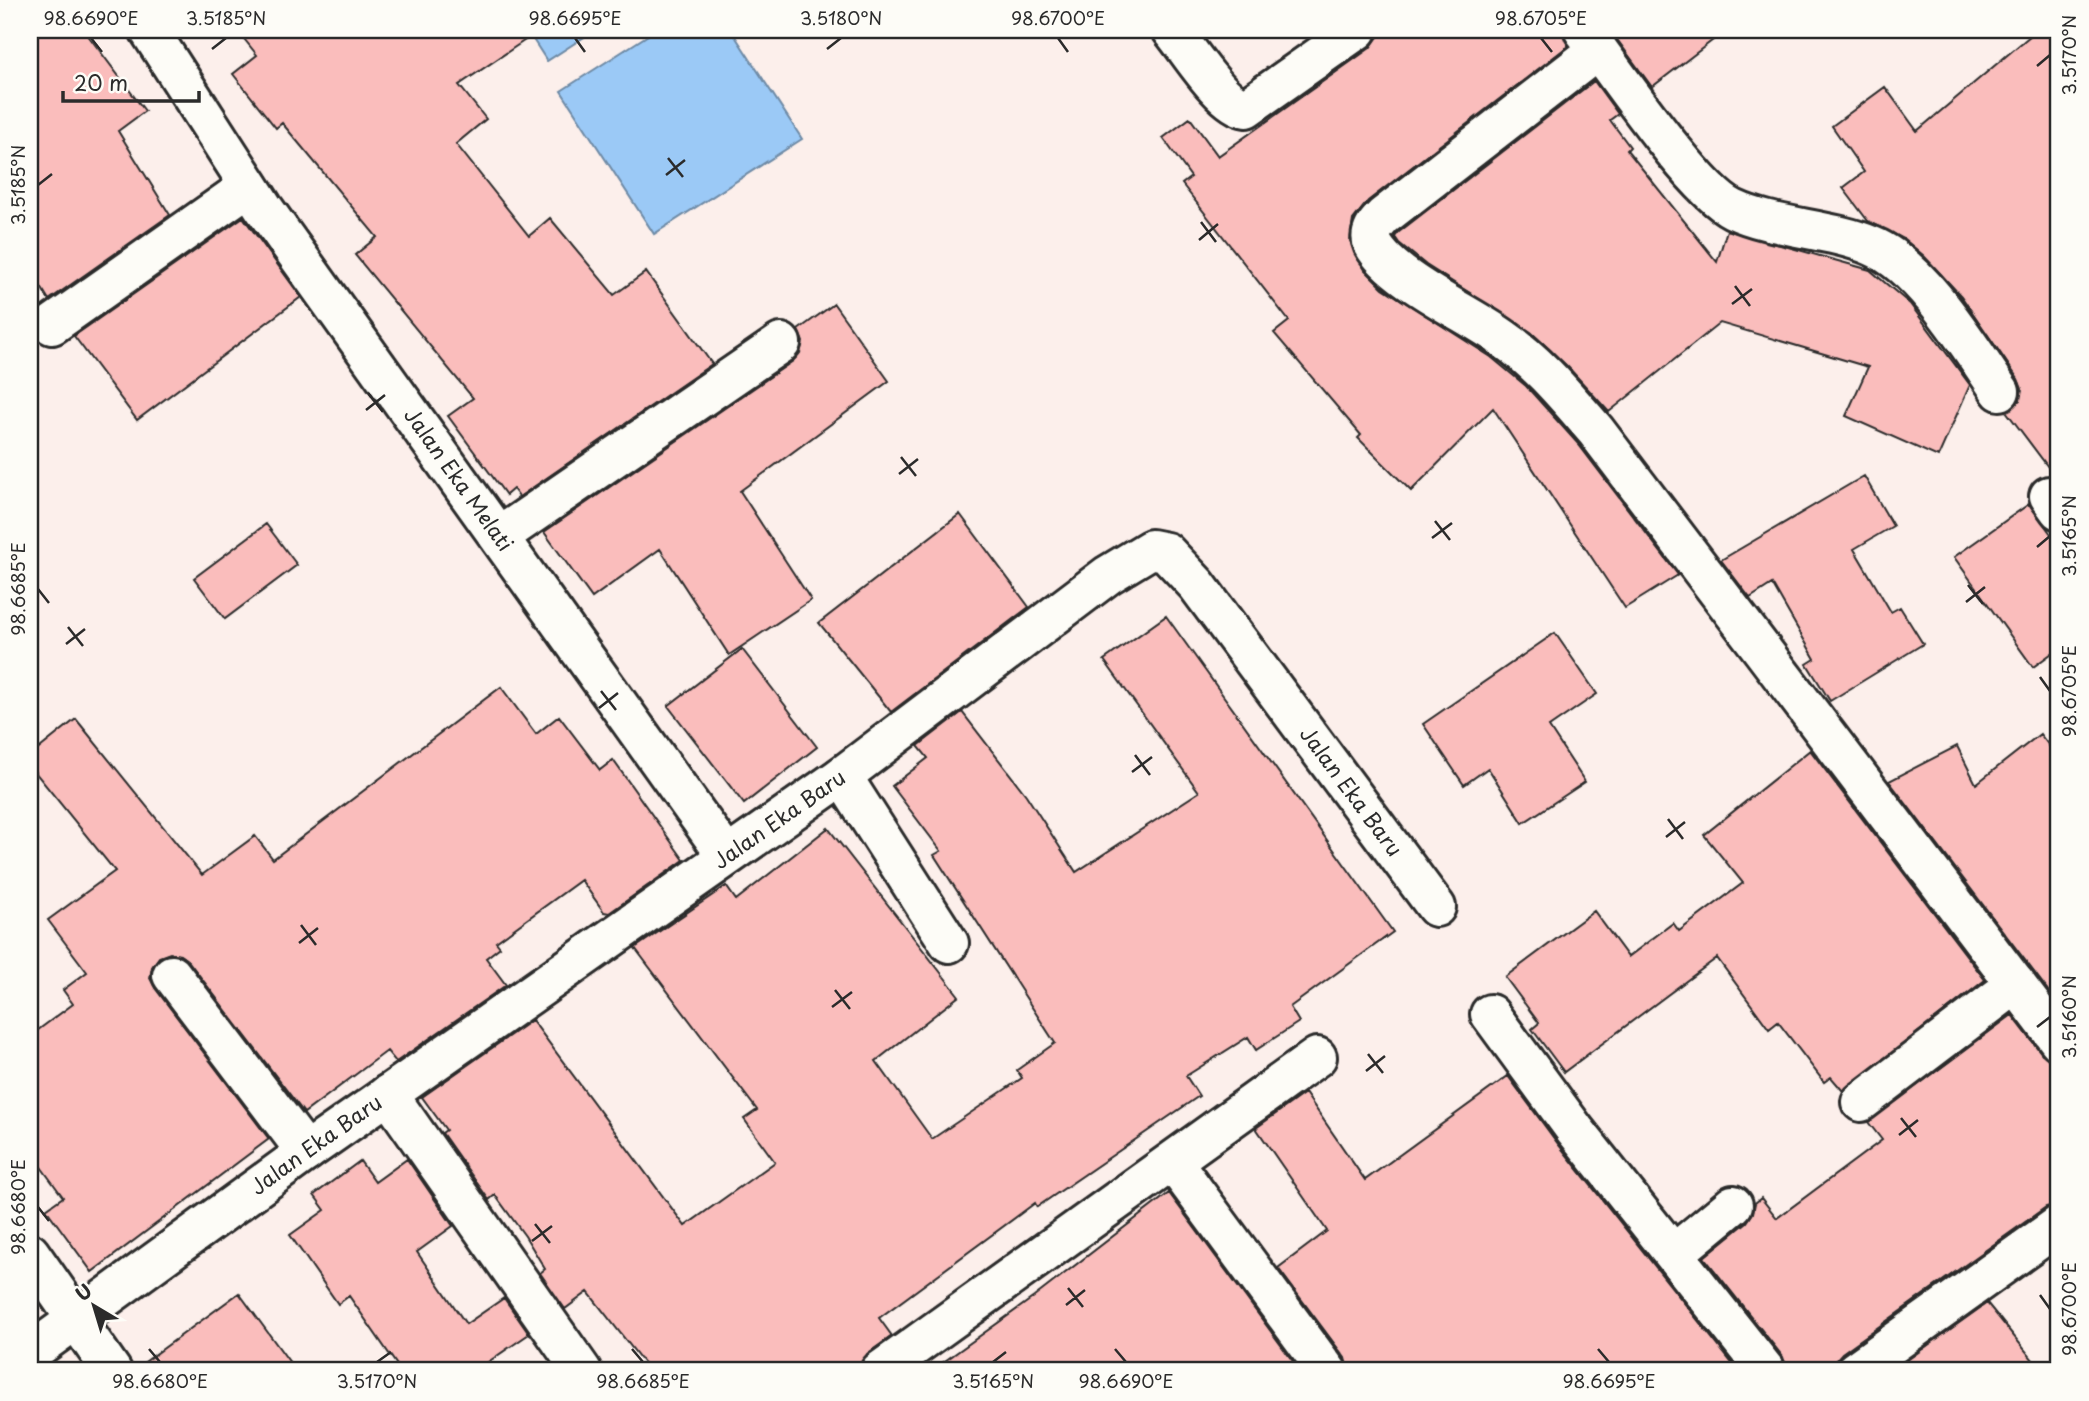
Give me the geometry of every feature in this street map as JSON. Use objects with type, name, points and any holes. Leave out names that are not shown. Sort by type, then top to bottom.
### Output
[{"type":"street","name":"Jalan Eka Melati","points":[[149,30],[249,186],[726,855]]},
{"type":"street","points":[[1172,30],[1222,92],[1238,107],[1246,108],[1357,30]]},
{"type":"street","points":[[2000,391],[1947,317],[1898,259],[1870,245],[1732,209],[1694,176],[1590,40],[1384,216],[1372,233],[1372,242],[1380,253],[1442,303],[1505,339],[1563,394],[1596,430],[2059,1041]]},
{"type":"street","points":[[52,325],[249,186]]},
{"type":"street","points":[[500,536],[781,343]]},
{"type":"street","name":"Jalan Eka Baru","points":[[30,1353],[306,1152],[842,776],[1108,575],[1143,552],[1158,549],[1172,557],[1197,585],[1436,907]]},
{"type":"street","points":[[842,776],[949,943]]},
{"type":"street","points":[[172,975],[306,1152]]},
{"type":"street","points":[[1861,1102],[2016,984]]},
{"type":"street","points":[[1490,1014],[1575,1130],[1766,1371]]},
{"type":"street","points":[[880,1371],[1317,1057]]},
{"type":"street","points":[[388,1094],[582,1371]]},
{"type":"street","points":[[1173,1162],[1327,1371]]},
{"type":"street","points":[[1675,1253],[1733,1205]]},
{"type":"street","points":[[1855,1371],[2059,1225]]},
{"type":"street","points":[[30,1253],[112,1371]]},
{"type":"water","points":[[527,30],[595,30],[547,61]]},
{"type":"water","points":[[656,30],[731,30],[802,139],[654,234],[561,91]]},
{"type":"building","points":[[30,30],[84,30],[145,111],[118,131],[170,215],[49,300],[30,269]]},
{"type":"building","points":[[237,30],[540,30],[459,85],[486,119],[456,144],[529,236],[550,218],[614,295],[646,272],[712,364],[519,497],[513,489],[506,495],[448,416],[473,398],[355,255],[377,237],[282,123],[276,128],[233,74],[257,55]]},
{"type":"building","points":[[1383,30],[1563,30],[1568,46],[1368,201],[1353,220],[1350,241],[1365,270],[1383,288],[1491,357],[1526,386],[1579,445],[1678,575],[1625,608],[1493,408],[1411,491],[1358,438],[1361,435],[1274,333],[1289,321],[1182,184],[1191,177],[1163,138],[1190,118],[1218,156],[1370,48]]},
{"type":"building","points":[[1610,30],[1726,30],[1652,87]]},
{"type":"building","points":[[2037,30],[2059,30],[2059,477],[2054,475],[2006,411],[2020,400],[2022,389],[2018,379],[1961,296],[1924,256],[1904,239],[1868,221],[1843,188],[1864,172],[1832,126],[1885,87],[1917,131]]},
{"type":"building","points":[[1594,81],[1618,114],[1610,120],[1630,147],[1627,150],[1717,262],[1727,230],[1870,270],[1910,304],[1970,385],[1938,457],[1846,416],[1868,367],[1720,323],[1609,412],[1531,332],[1426,265],[1399,243],[1395,237],[1399,232]]},
{"type":"building","points":[[243,217],[301,297],[137,420],[74,336]]},
{"type":"building","points":[[834,304],[889,381],[740,491],[811,600],[729,655],[660,549],[592,598],[544,532],[793,361],[800,353],[803,342],[798,330]]},
{"type":"building","points":[[1864,476],[1893,526],[1854,549],[1891,612],[1900,607],[1923,644],[1830,701],[1807,664],[1815,659],[1772,584],[1750,598],[1721,560]]},
{"type":"building","points":[[2029,504],[2059,545],[2059,648],[2033,667],[1954,557]]},
{"type":"building","points":[[960,514],[1029,607],[891,712],[819,623]]},
{"type":"building","points":[[266,524],[297,565],[225,619],[194,578]]},
{"type":"building","points":[[1166,616],[1393,932],[1290,1007],[1299,1022],[1256,1050],[1248,1037],[1186,1076],[1199,1096],[1037,1207],[1035,1203],[879,1318],[892,1336],[867,1354],[858,1371],[650,1371],[588,1292],[565,1309],[540,1273],[545,1269],[525,1236],[495,1195],[489,1200],[442,1133],[446,1130],[422,1097],[532,1020],[685,1226],[775,1162],[744,1119],[757,1110],[635,948],[726,886],[736,900],[828,828],[959,996],[876,1061],[932,1139],[1022,1078],[1017,1070],[1055,1043],[934,855],[941,851],[892,786],[928,758],[918,746],[962,712],[1026,795],[1076,872],[1199,792],[1104,660]]},
{"type":"building","points":[[1555,633],[1597,694],[1549,727],[1585,782],[1523,823],[1488,768],[1464,785],[1423,724]]},
{"type":"building","points":[[742,649],[817,747],[744,804],[668,706]]},
{"type":"building","points":[[501,687],[536,734],[559,716],[600,770],[613,760],[684,860],[609,913],[604,912],[581,880],[496,942],[500,947],[486,958],[506,985],[396,1062],[387,1051],[304,1113],[189,962],[180,955],[170,953],[159,957],[152,967],[150,978],[155,988],[269,1139],[92,1272],[46,1209],[63,1197],[30,1152],[30,1036],[73,1004],[63,990],[87,972],[48,920],[115,871],[30,766],[30,756],[76,719],[202,875],[255,836],[273,859]]},
{"type":"building","points":[[2040,734],[2059,759],[2059,1005],[1889,781],[1957,746],[1976,784]]},
{"type":"building","points":[[1810,750],[1985,980],[1843,1091],[1831,1077],[1824,1082],[1778,1022],[1769,1029],[1717,958],[1564,1072],[1532,1029],[1539,1023],[1505,977],[1594,911],[1628,957],[1673,923],[1679,931],[1743,883],[1704,835]]},
{"type":"building","points":[[2012,1015],[2042,1054],[2059,1062],[2059,1204],[2046,1207],[1842,1353],[1835,1361],[1833,1371],[1787,1371],[1783,1357],[1704,1257],[1747,1222],[1755,1203],[1761,1198],[1777,1218],[1882,1140],[1868,1122]]},
{"type":"building","points":[[1508,1076],[1558,1144],[1738,1371],[1348,1371],[1345,1358],[1278,1268],[1327,1231],[1256,1128],[1305,1093],[1365,1180]]},
{"type":"building","points":[[407,1159],[453,1226],[417,1252],[466,1324],[504,1298],[529,1334],[475,1371],[401,1371],[349,1296],[338,1304],[290,1235],[325,1210],[314,1195],[360,1161],[375,1182]]},
{"type":"building","points":[[1169,1193],[1300,1371],[931,1371],[1034,1297]]},
{"type":"building","points":[[239,1293],[296,1371],[134,1371],[134,1370]]},
{"type":"building","points":[[1987,1303],[2042,1371],[1892,1371]]}]
